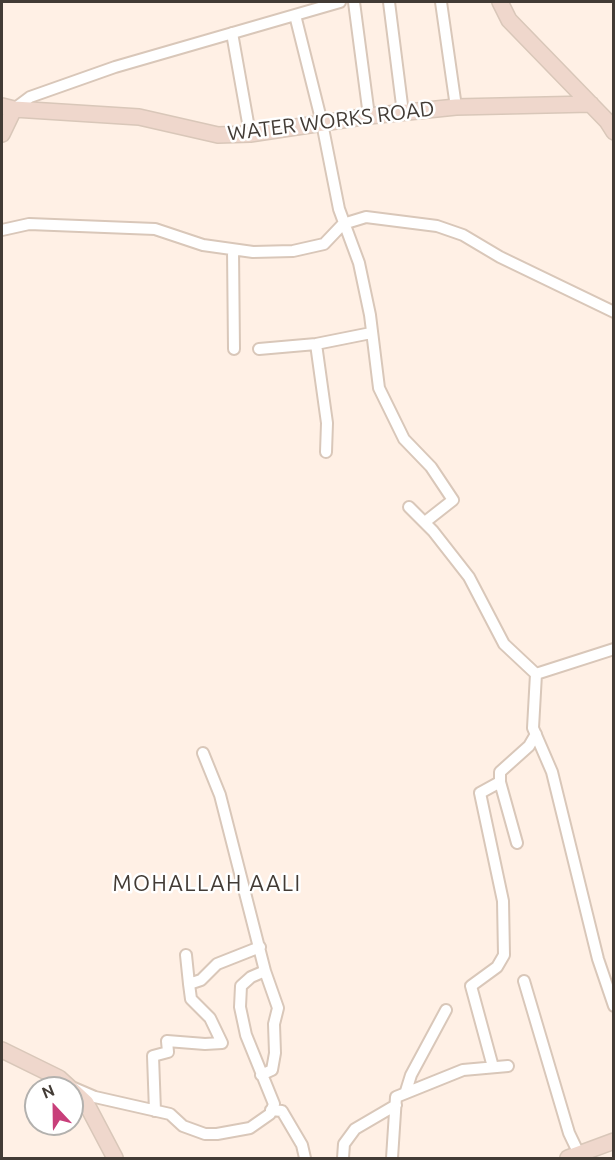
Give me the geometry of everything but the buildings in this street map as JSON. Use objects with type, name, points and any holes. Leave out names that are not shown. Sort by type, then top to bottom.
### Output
[{"type":"street","points":[[2,134],[8,108],[30,97],[115,67],[340,2]]},
{"type":"street","points":[[354,2],[369,116]]},
{"type":"street","points":[[389,2],[403,113]]},
{"type":"street","points":[[441,2],[456,107]]},
{"type":"street","points":[[488,2],[509,20],[611,124]]},
{"type":"street","points":[[500,2],[509,20]]},
{"type":"street","points":[[295,15],[344,224],[359,263],[370,315],[379,388],[399,428],[453,500],[425,522]]},
{"type":"street","points":[[232,33],[250,134]]},
{"type":"street","name":"WATER WORKS ROAD","points":[[8,108],[139,117],[218,135],[250,134],[369,116],[456,107],[591,104]]},
{"type":"street","points":[[2,230],[29,224],[155,229],[203,245],[233,250],[293,251],[324,244],[344,224],[366,217],[437,226],[463,235],[500,257],[614,312]]},
{"type":"street","points":[[233,250],[234,349]]},
{"type":"street","points":[[259,349],[316,344],[371,333]]},
{"type":"street","points":[[316,344],[327,423],[326,452]]},
{"type":"street","points":[[409,507],[425,522],[469,577],[504,644],[536,674]]},
{"type":"street","points":[[536,674],[614,649]]},
{"type":"street","points":[[536,674],[533,728],[552,772],[596,950],[614,1006]]},
{"type":"street","points":[[517,843],[500,782],[500,772],[529,746],[536,734]]},
{"type":"street","points":[[203,753],[220,795],[265,971],[278,1008],[274,1024],[275,1053],[272,1070],[261,1075]]},
{"type":"street","points":[[493,1068],[471,986],[497,967],[504,955],[503,901],[480,793],[500,782]]},
{"type":"street","points":[[189,984],[201,980],[217,964],[260,947]]},
{"type":"street","points":[[155,1111],[153,1056],[168,1052],[167,1041],[222,1043],[210,1018],[191,999],[186,955]]},
{"type":"street","points":[[84,1093],[170,1114],[183,1126],[205,1134],[250,1128],[270,1114],[274,1104],[246,1035],[240,1007],[242,986],[251,977],[265,971]]},
{"type":"street","points":[[524,981],[574,1156],[614,1141]]},
{"type":"street","points":[[406,1091],[411,1075],[446,1010]]},
{"type":"street","points":[[2,1050],[55,1076]]},
{"type":"street","points":[[392,1158],[396,1097],[406,1091],[463,1070],[508,1066]]},
{"type":"street","points":[[84,1101],[115,1158]]},
{"type":"street","points":[[344,1158],[345,1144],[355,1129],[396,1105]]},
{"type":"street","points":[[271,1110],[282,1111],[302,1145],[305,1158]]},
{"type":"district","name":"MOHALLAH AALI","points":[[207,884]]}]
